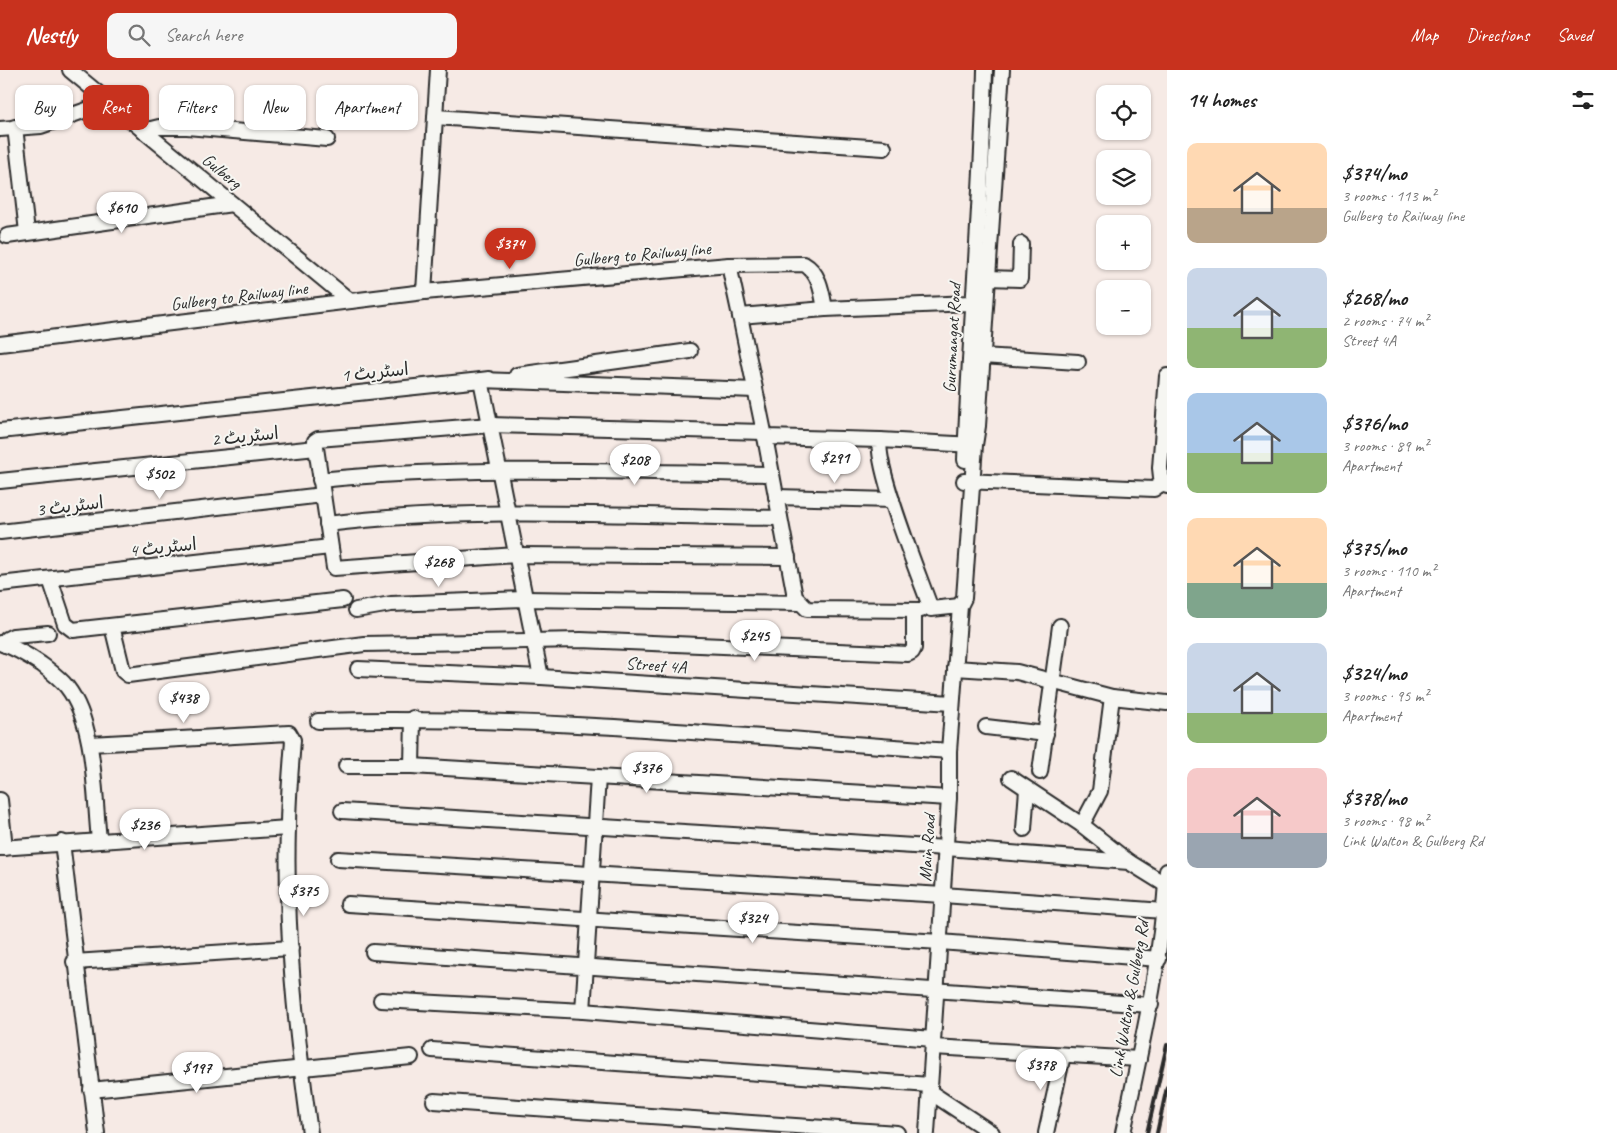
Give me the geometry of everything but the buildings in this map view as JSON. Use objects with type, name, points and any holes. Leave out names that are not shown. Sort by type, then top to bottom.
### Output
[{"type":"street","name":"Gulberg","points":[[70,70],[88,85]]},
{"type":"street","points":[[424,292],[438,70]]},
{"type":"street","name":"Gurumangat Road","points":[[970,444],[978,304],[985,70]]},
{"type":"street","points":[[788,557],[516,555],[334,568],[315,441],[318,439],[490,425],[764,434],[970,444],[978,426],[982,356],[978,304],[987,278],[1002,70]]},
{"type":"street","points":[[435,117],[884,148]]},
{"type":"street","points":[[0,129],[15,127]]},
{"type":"street","points":[[143,131],[159,127],[187,127],[327,139]]},
{"type":"street","points":[[15,130],[27,232]]},
{"type":"street","name":"Gulberg","points":[[143,131],[350,301]]},
{"type":"street","points":[[7,236],[232,204]]},
{"type":"street","points":[[987,278],[1020,279],[1022,244]]},
{"type":"street","points":[[729,265],[804,264],[811,268],[816,276],[825,309]]},
{"type":"street","name":"Gulberg to Railway line","points":[[0,344],[424,292],[729,265],[756,390],[795,598],[800,604]]},
{"type":"street","points":[[740,316],[825,309],[978,304]]},
{"type":"street","points":[[541,677],[481,380],[690,351]]},
{"type":"street","points":[[982,356],[1078,362]]},
{"type":"street","points":[[969,481],[1154,489],[1165,484],[1160,468],[1167,376]]},
{"type":"street","name":"اسٹریٹ 1","points":[[0,431],[481,380],[756,390]]},
{"type":"street","points":[[880,440],[878,449],[892,500],[931,609]]},
{"type":"street","name":"Main Road","points":[[927,1133],[949,798],[948,751],[960,606],[964,598],[970,444]]},
{"type":"street","name":"اسٹریٹ 2","points":[[0,481],[316,448]]},
{"type":"street","points":[[320,480],[387,473],[499,470],[772,474]]},
{"type":"street","name":"اسٹریٹ 3","points":[[0,532],[323,495]]},
{"type":"street","points":[[776,497],[892,500]]},
{"type":"street","points":[[327,524],[393,516],[508,514],[780,518]]},
{"type":"street","name":"اسٹریٹ 4","points":[[0,584],[330,547]]},
{"type":"street","points":[[50,578],[65,624],[73,630],[343,600]]},
{"type":"street","points":[[356,610],[391,604],[525,599],[800,604],[807,609],[914,611],[960,606]]},
{"type":"street","points":[[112,626],[123,671],[128,675],[364,644],[580,640],[908,654],[914,648],[914,611]]},
{"type":"street","points":[[1040,772],[1054,682],[1060,626]]},
{"type":"street","points":[[48,633],[13,636],[2,644],[34,659],[67,687],[81,714],[90,744],[99,840]]},
{"type":"street","points":[[955,668],[1017,672],[1112,697],[1167,704]]},
{"type":"street","name":"Street 4A","points":[[358,669],[541,677],[952,703]]},
{"type":"street","points":[[1082,825],[1100,790],[1112,697]]},
{"type":"street","points":[[412,766],[413,718]]},
{"type":"street","points":[[318,721],[413,718],[647,729],[948,751]]},
{"type":"street","points":[[986,726],[1046,734]]},
{"type":"street","points":[[90,744],[289,733],[293,740],[288,828],[291,948],[301,1068],[310,1133]]},
{"type":"street","points":[[346,766],[412,766],[949,798]]},
{"type":"street","points":[[583,1011],[598,777]]},
{"type":"street","points":[[1011,778],[1082,825],[1129,862],[1166,885]]},
{"type":"street","points":[[1024,829],[1027,789]]},
{"type":"street","points":[[0,800],[2,848],[62,842],[288,828]]},
{"type":"street","points":[[342,811],[946,848],[1129,862]]},
{"type":"street","points":[[62,842],[74,962],[97,1133]]},
{"type":"street","points":[[338,858],[943,895],[1164,911]]},
{"type":"street","name":"Link Walton & Gulberg Rd","points":[[1123,1133],[1159,959],[1167,871]]},
{"type":"street","points":[[348,904],[940,942],[1159,959]]},
{"type":"street","points":[[74,962],[291,948]]},
{"type":"street","points":[[373,952],[1151,1005]]},
{"type":"street","points":[[381,1000],[583,1011],[1063,1055],[1139,1059]]},
{"type":"street","points":[[432,1050],[930,1088],[992,1133]]},
{"type":"street","points":[[1046,1133],[1063,1055]]},
{"type":"street","points":[[91,1090],[411,1057]]},
{"type":"street","points":[[434,1101],[897,1133]]},
{"type":"railway","points":[[1147,1133],[1167,1045]]},
{"type":"railway","points":[[1157,1133],[1167,1087]]}]
